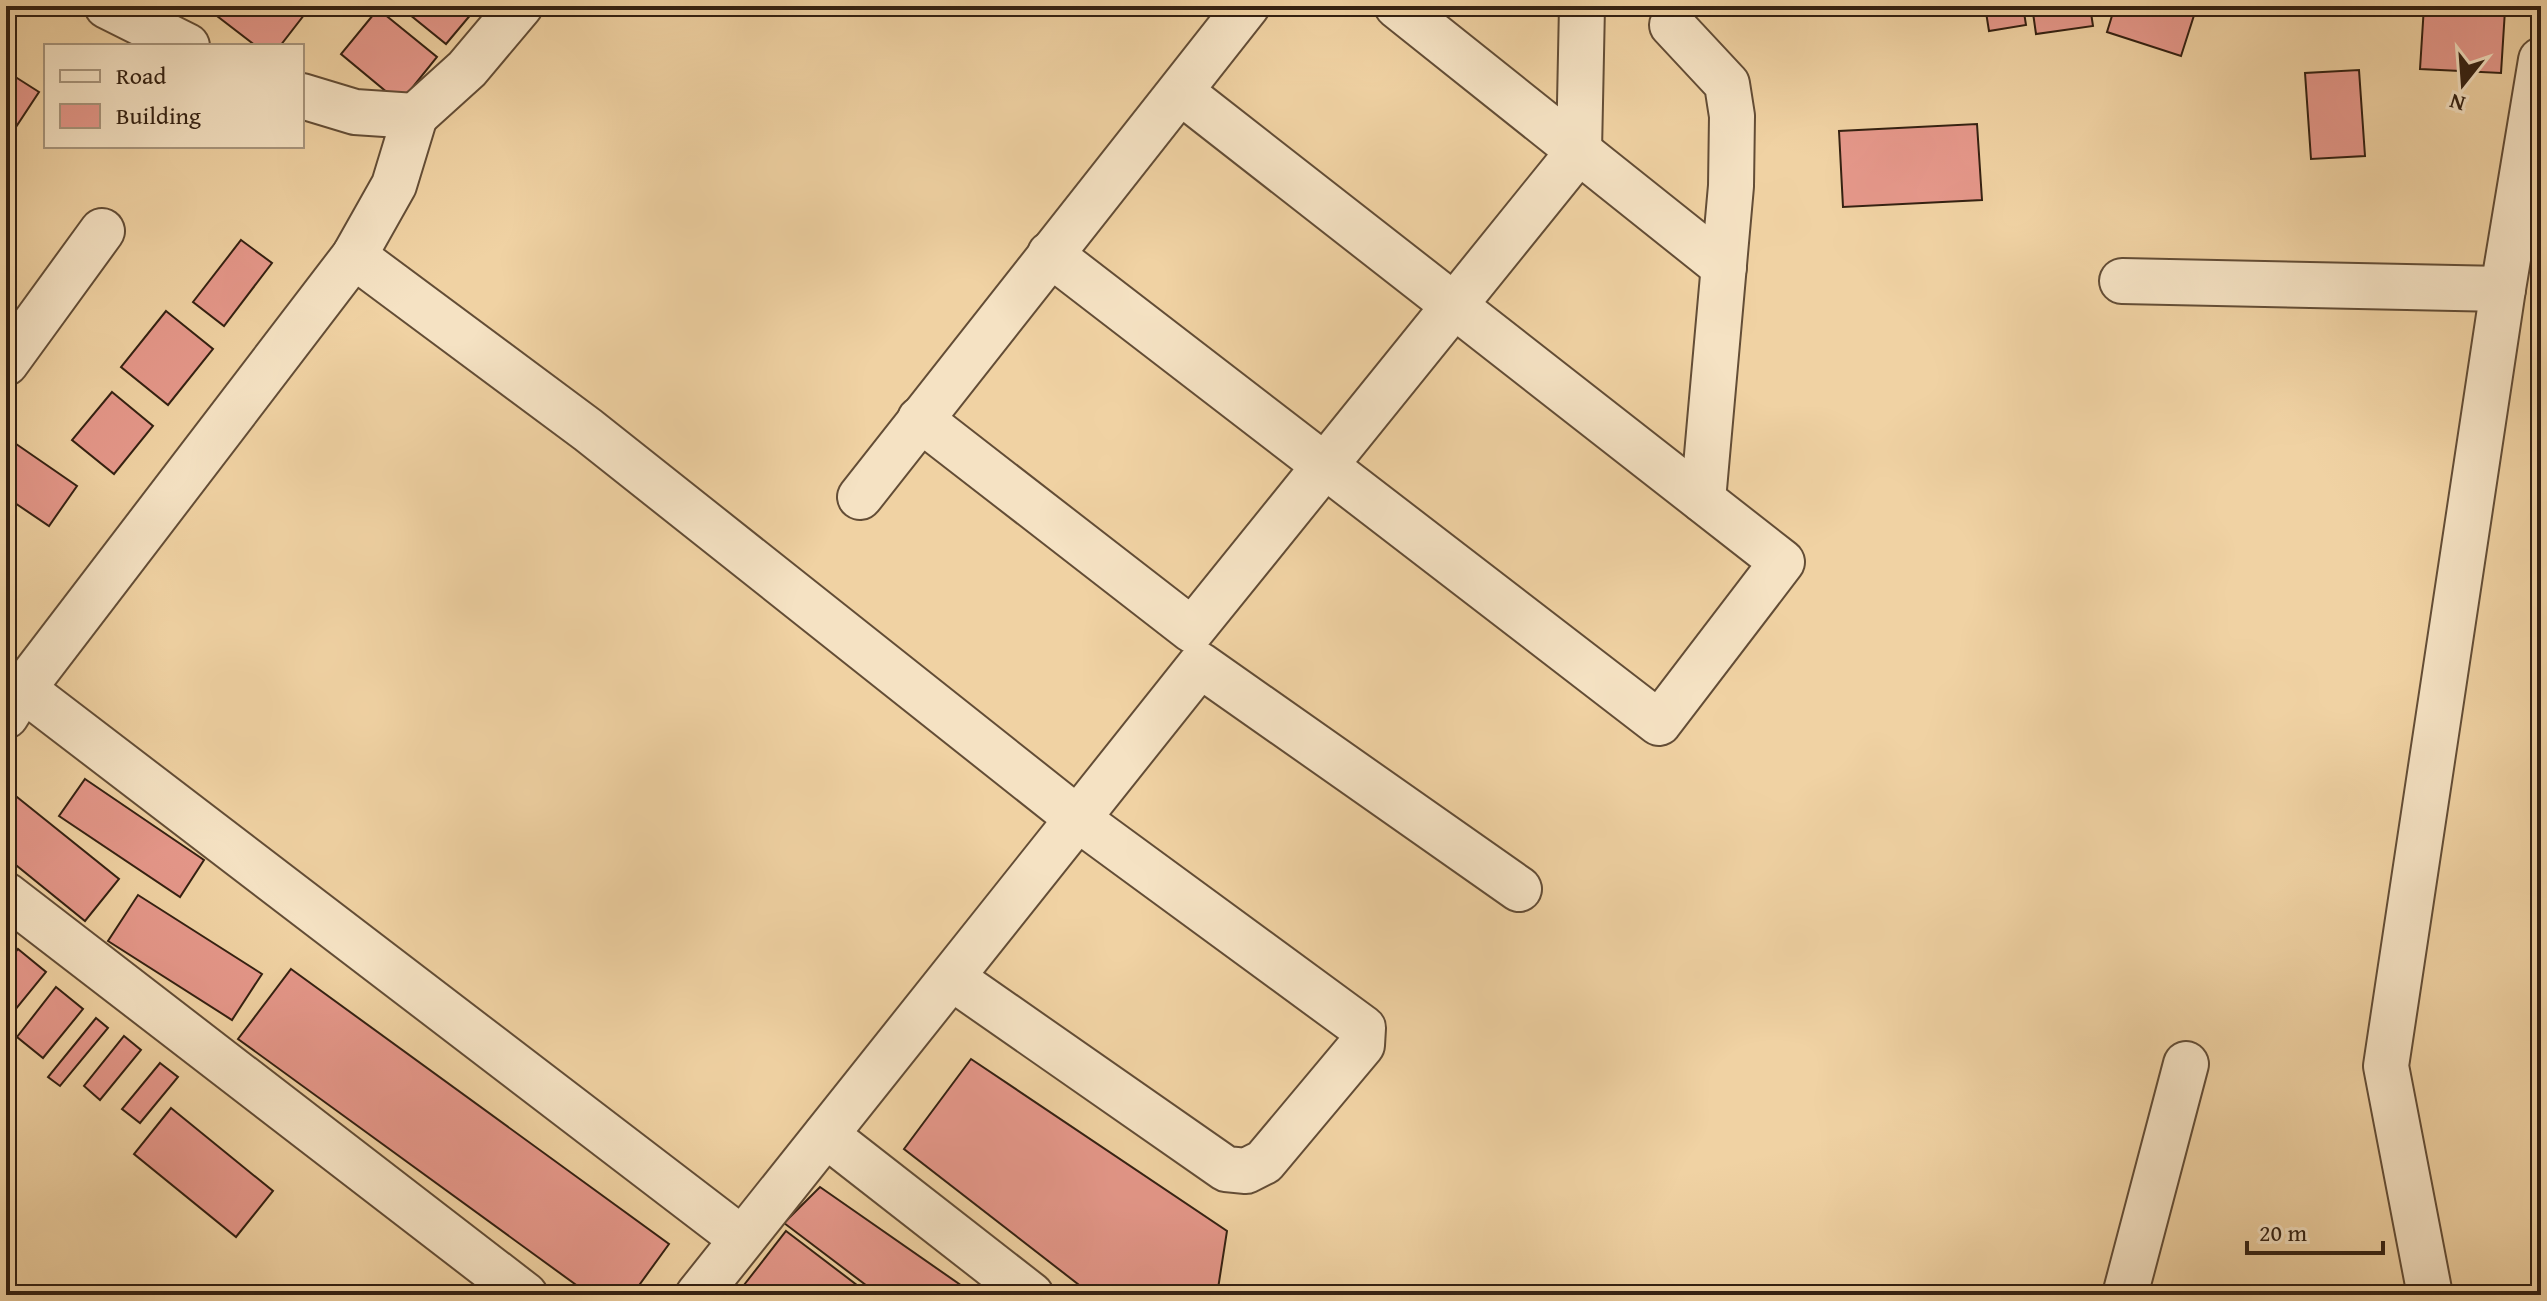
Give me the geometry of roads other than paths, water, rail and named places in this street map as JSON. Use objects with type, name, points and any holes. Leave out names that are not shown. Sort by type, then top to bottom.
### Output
[{"type":"street","points":[[107,6],[183,44]]},
{"type":"street","points":[[520,6],[467,69],[415,116],[394,185],[354,256],[15,702],[742,1239]]},
{"type":"street","points":[[860,497],[1247,6]]},
{"type":"street","points":[[1397,6],[1724,267]]},
{"type":"street","points":[[920,419],[1192,630],[1579,151],[1582,6]]},
{"type":"street","points":[[1672,25],[1727,84],[1732,116],[1731,186],[1703,500]]},
{"type":"street","points":[[2430,1295],[2386,1066],[2503,289],[2541,60]]},
{"type":"street","points":[[1050,254],[1659,723],[1782,562],[1181,92]]},
{"type":"street","points":[[304,97],[355,112],[415,116]]},
{"type":"street","points":[[6,363],[102,231]]},
{"type":"street","points":[[354,256],[588,430],[1078,819],[1363,1028],[1362,1045],[1264,1162],[1246,1171],[1226,1169],[952,978]]},
{"type":"street","points":[[2122,281],[2503,289]]},
{"type":"street","points":[[707,1292],[742,1239],[1200,665],[1519,889]]},
{"type":"street","points":[[6,895],[525,1295]]},
{"type":"street","points":[[2125,1295],[2186,1064]]},
{"type":"street","points":[[826,1135],[1031,1295]]}]
